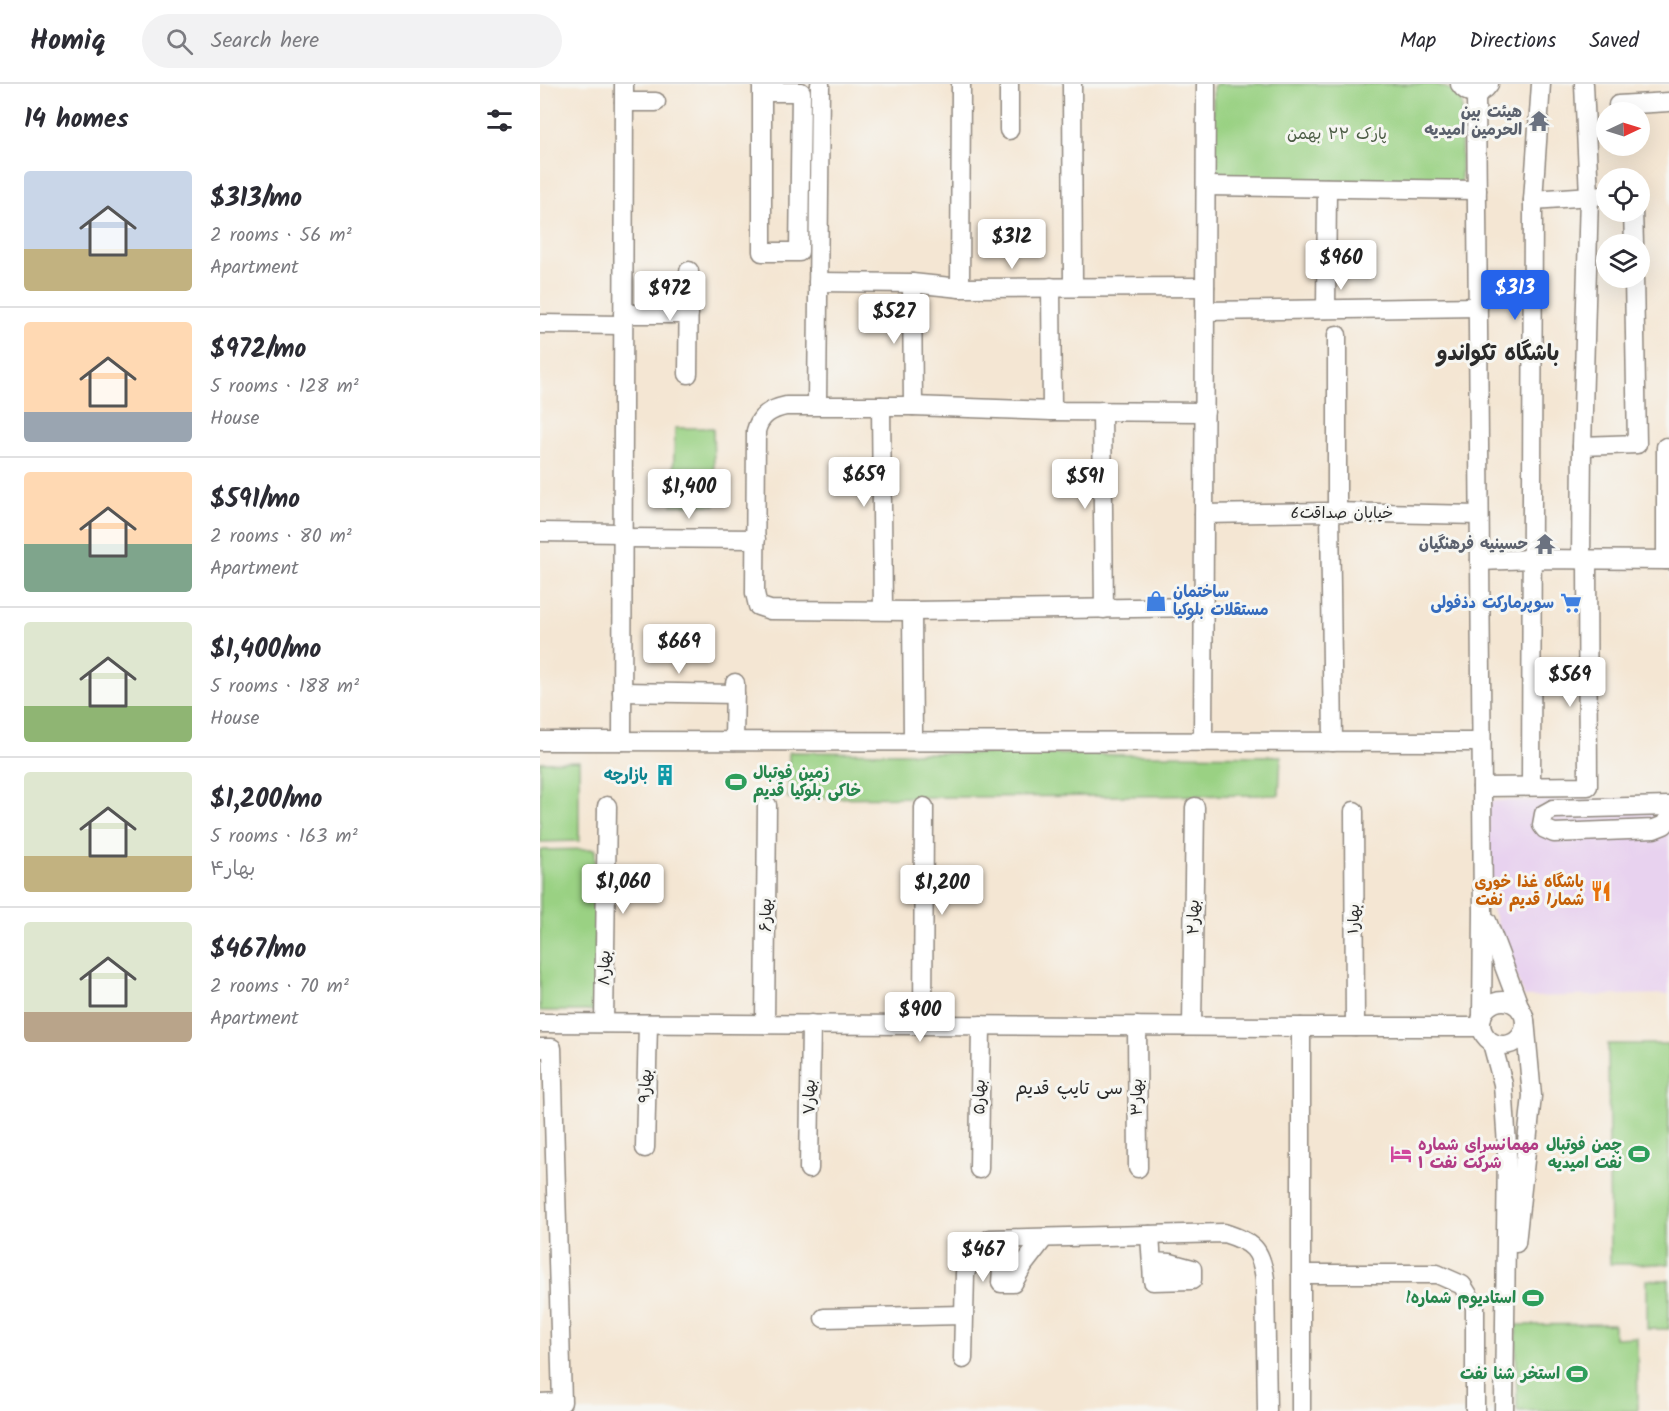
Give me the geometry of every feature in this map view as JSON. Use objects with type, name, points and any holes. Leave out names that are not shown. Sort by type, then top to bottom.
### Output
[{"type":"street","points":[[816,405],[820,84]]},
{"type":"street","points":[[960,288],[961,84]]},
{"type":"street","points":[[1009,84],[1009,130]]},
{"type":"street","points":[[1072,84],[1073,287]]},
{"type":"street","points":[[1203,741],[1206,84]]},
{"type":"street","points":[[1460,84],[1466,91],[1483,89],[1477,190],[1483,911],[1481,1022],[1485,1036],[1492,1043],[1502,1046],[1511,1044],[1520,1038],[1524,1030],[1523,1015],[1514,1004],[1504,1001],[1486,1008],[1481,1022]]},
{"type":"street","points":[[1531,786],[1533,200],[1541,84]]},
{"type":"street","points":[[1584,84],[1596,180]]},
{"type":"street","points":[[763,88],[801,92],[800,252],[762,252],[763,88]]},
{"type":"street","points":[[622,741],[624,93],[656,102]]},
{"type":"street","points":[[1650,103],[1669,102]]},
{"type":"street","points":[[1206,186],[1477,190]]},
{"type":"street","points":[[1326,309],[1327,188]]},
{"type":"street","points":[[1533,200],[1596,196]]},
{"type":"street","points":[[1482,787],[1588,786],[1582,446],[1596,222]]},
{"type":"street","points":[[688,374],[689,271]]},
{"type":"street","points":[[819,282],[912,283],[960,288],[1205,287]]},
{"type":"street","points":[[912,283],[913,406]]},
{"type":"street","points":[[1052,287],[1052,411]]},
{"type":"street","points":[[1582,446],[1637,444],[1634,288]]},
{"type":"street","points":[[1205,311],[1478,307]]},
{"type":"street","points":[[540,324],[688,314]]},
{"type":"street","points":[[1333,742],[1333,512],[1337,335]]},
{"type":"street","points":[[1204,608],[770,610],[758,606],[755,593],[756,431],[758,423],[765,414],[775,408],[816,405],[1205,412]]},
{"type":"street","points":[[881,406],[883,610]]},
{"type":"street","points":[[1102,411],[1104,609]]},
{"type":"street","points":[[1480,561],[1668,560],[1666,447]]},
{"type":"street","name":"خیابان صداقت6","points":[[1204,514],[1333,512],[1479,515]]},
{"type":"street","points":[[540,532],[756,539]]},
{"type":"street","points":[[912,611],[914,741]]},
{"type":"street","points":[[622,692],[735,689],[734,741]]},
{"type":"street","points":[[540,741],[1481,742]]},
{"type":"street","name":"بهار۶","points":[[765,1024],[767,805]]},
{"type":"street","name":"بهار۸","points":[[604,1023],[607,806]]},
{"type":"street","points":[[1669,806],[1553,809],[1544,814],[1542,825],[1554,833],[1654,829],[1664,825],[1669,818]]},
{"type":"street","points":[[923,1025],[924,807]]},
{"type":"street","name":"بهار۲","points":[[1192,1026],[1196,807]]},
{"type":"street","name":"بهار۱","points":[[1354,811],[1355,1027]]},
{"type":"street","points":[[1483,911],[1523,1015],[1532,1096],[1515,1252],[1504,1316]]},
{"type":"street","points":[[540,1023],[1355,1027],[1481,1022]]},
{"type":"street","name":"بهار۹","points":[[645,1148],[648,1024]]},
{"type":"street","name":"بهار۷","points":[[809,1169],[811,1024]]},
{"type":"street","name":"بهار۵","points":[[979,1168],[981,1025]]},
{"type":"street","name":"بهار۳","points":[[1137,1026],[1138,1168]]},
{"type":"street","points":[[1300,1027],[1301,1411]]},
{"type":"street","points":[[1492,1043],[1503,1084],[1507,1146],[1504,1411]]},
{"type":"street","points":[[540,1048],[552,1048],[562,1402],[540,1403]]},
{"type":"street","points":[[963,1359],[965,1273],[974,1255],[990,1239],[1224,1233],[1238,1237],[1251,1245],[1263,1260],[1267,1411]]},
{"type":"street","points":[[1150,1235],[1152,1262]]},
{"type":"street","points":[[1024,1264],[1044,1238]]},
{"type":"street","points":[[1301,1274],[1437,1274],[1462,1285],[1475,1306],[1475,1411]]},
{"type":"street","points":[[824,1318],[963,1315]]},
{"type":"shaded area","points":[[1669,798],[1669,994],[1524,997],[1490,904],[1487,801]]},
{"type":"green space","name":"پارک ۲۲ بهمن","points":[[1216,84],[1435,84],[1460,93],[1462,106],[1461,183],[1213,183],[1213,87]]},
{"type":"green space","points":[[675,428],[713,428],[715,505],[672,505]]},
{"type":"green space","points":[[789,752],[1281,756],[1279,795],[788,798]]},
{"type":"green space","points":[[579,761],[579,841],[540,842],[540,762]]},
{"type":"green space","points":[[595,849],[596,1011],[540,1011],[540,850]]},
{"type":"green space","name":"چمن فوتبال نفت امیدیه","points":[[1608,1044],[1669,1044],[1669,1264],[1610,1264]]},
{"type":"green space","points":[[1647,1280],[1669,1280],[1669,1329],[1647,1329]]},
{"type":"green space","name":"استخر شنا نفت","points":[[1614,1324],[1614,1338],[1637,1337],[1638,1411],[1517,1411],[1516,1325]]},
{"type":"place","name":"هیئت بین الحرمین امیدیه","points":[[1539,121]]},
{"type":"place","name":"حسینیه فرهنگیان","points":[[1545,544]]},
{"type":"place","name":"ساختمان مستقلات بلوکیا","points":[[1156,601]]},
{"type":"place","name":"سوپرمارکت دذفولی","points":[[1571,603]]},
{"type":"place","name":"بازارچه","points":[[665,775]]},
{"type":"place","name":"زمین فوتبال خاکی بلوکیا قدیم","points":[[736,782]]},
{"type":"place","name":"باشگاه غذا خوری شمار1 قدیم نفت","points":[[1601,891]]},
{"type":"place","name":"مهمانسرای شماره ۱ شرکت نفت","points":[[1401,1154]]},
{"type":"place","name":"چمن فوتبال نفت امیدیه","points":[[1639,1154]]},
{"type":"place","name":"استادیوم شماره1","points":[[1533,1298]]},
{"type":"place","name":"استخر شنا نفت","points":[[1577,1374]]},
{"type":"district","name":"باشگاه تکواندو","points":[[1498,354]]},
{"type":"district","name":"سی تایپ قدیم","points":[[1069,1089]]}]
